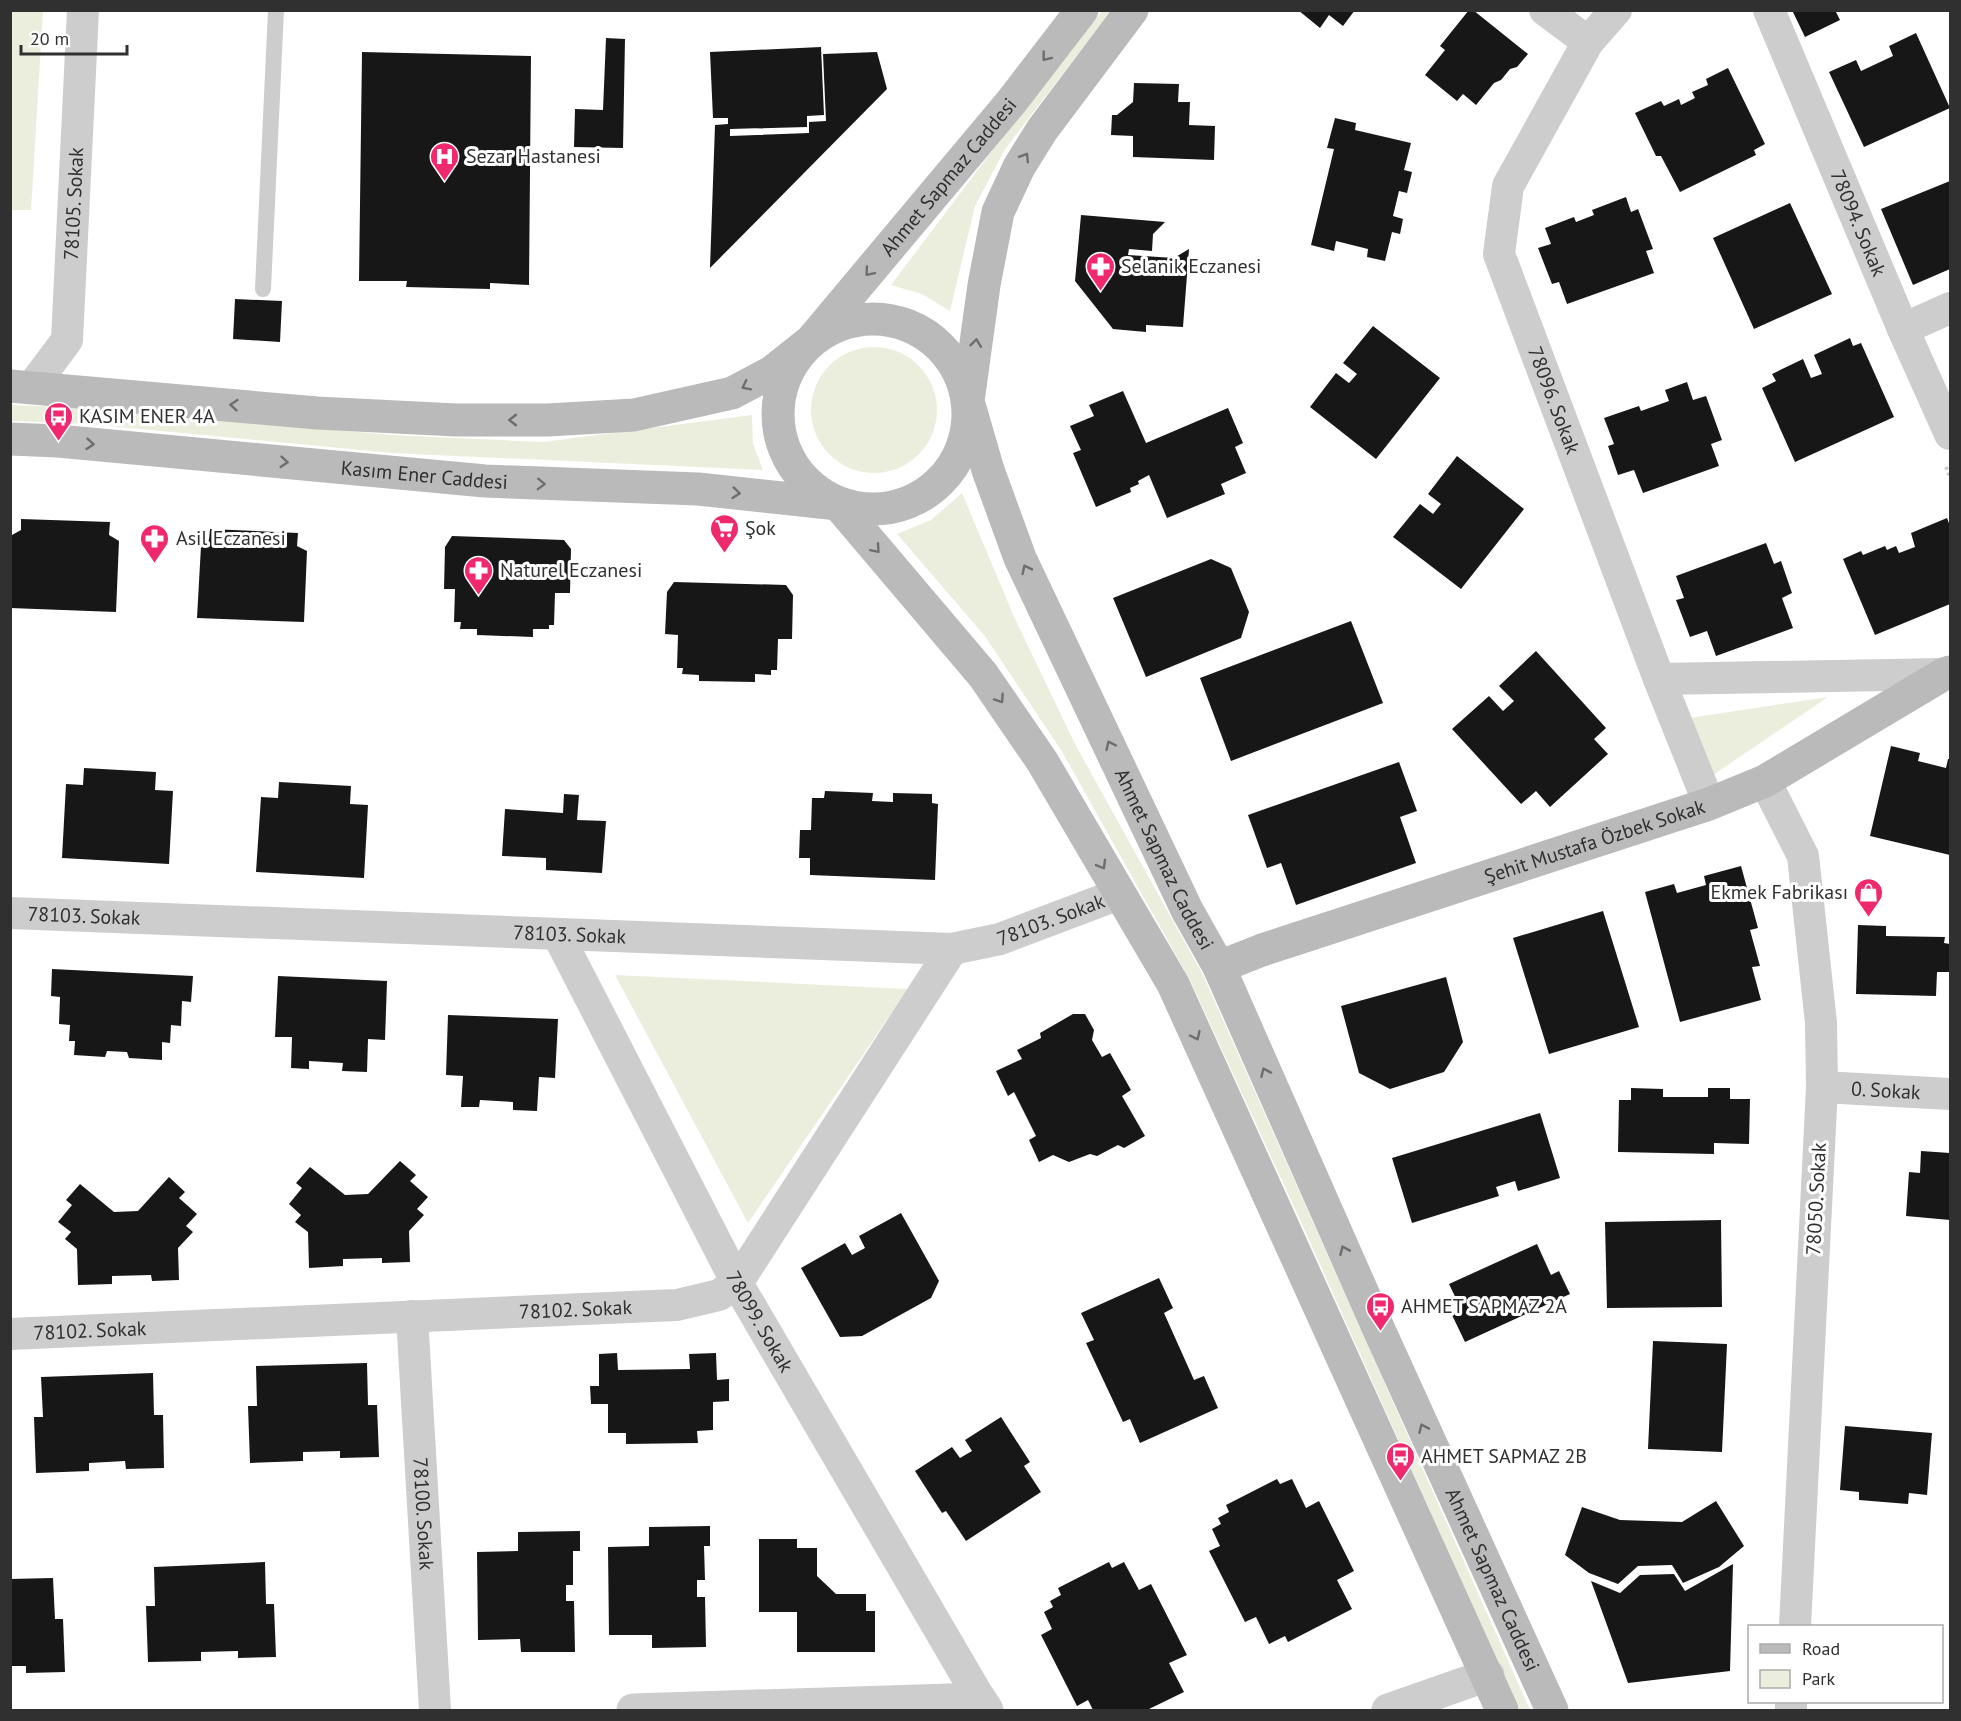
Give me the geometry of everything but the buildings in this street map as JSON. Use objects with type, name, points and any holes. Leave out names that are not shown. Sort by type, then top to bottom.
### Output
[{"type":"main road","name":"Ahmet Sapmaz Caddesi","points":[[811,341],[1012,100],[1082,10]]},
{"type":"main road","name":"Ahmet Sapmaz Caddesi","points":[[1132,10],[1042,129],[1019,167],[998,212],[984,285],[969,401],[988,470],[1020,558],[1187,910],[1219,968],[1396,1368],[1552,1710]]},
{"type":"main road","points":[[21,386],[317,413],[456,420],[548,420],[634,415],[732,393],[772,372],[811,341],[836,326],[864,319],[894,320],[921,331],[944,349],[960,374],[969,401],[968,434],[955,465],[933,490],[904,505],[871,511],[838,504]]},
{"type":"main road","points":[[811,341],[789,366],[778,397],[778,430],[789,462],[810,487],[838,504],[983,675],[1042,761],[1173,984],[1502,1710]]},
{"type":"main road","name":"Kasım Ener Caddesi","points":[[10,439],[58,441],[485,481],[698,489],[838,504]]},
{"type":"main road","name":"Şehit Mustafa Özbek Sokak","points":[[1219,968],[1262,950],[1709,804],[1765,781],[1947,673]]},
{"type":"street","name":"78105. Sokak","points":[[21,386],[67,340],[83,10]]},
{"type":"street","points":[[1545,10],[1588,42]]},
{"type":"street","name":"78096. Sokak","points":[[1616,10],[1588,42],[1508,186],[1499,254],[1659,679],[1709,804]]},
{"type":"street","name":"78094. Sokak","points":[[1768,10],[1950,434]]},
{"type":"street","points":[[1903,329],[1950,308]]},
{"type":"street","points":[[1659,679],[1947,673]]},
{"type":"street","name":"78050. Sokak","points":[[1765,781],[1803,856],[1821,1023],[1822,1087],[1795,1625]]},
{"type":"street","name":"78103. Sokak","points":[[10,913],[952,949],[1000,939],[1119,894]]},
{"type":"street","name":"78099. Sokak","points":[[558,935],[737,1283],[984,1705]]},
{"type":"street","name":"78102. Sokak","points":[[10,1334],[677,1305],[719,1295],[737,1283],[952,949]]},
{"type":"street","name":"0. Sokak","points":[[1822,1087],[1950,1094]]},
{"type":"street","name":"78100. Sokak","points":[[412,1316],[435,1710]]},
{"type":"street","points":[[1388,1710],[1488,1675]]},
{"type":"street","points":[[633,1710],[984,1705]]},
{"type":"lane","points":[[263,289],[276,10]]},
{"type":"green space","points":[[11,10],[43,11],[31,210],[11,210]]},
{"type":"green space","points":[[1102,11],[1111,11],[1005,149],[975,206],[950,311],[922,294],[891,285],[998,143]]},
{"type":"green space","points":[[874,347],[898,352],[918,366],[932,386],[937,410],[932,434],[918,454],[898,468],[874,473],[850,468],[830,454],[816,434],[811,410],[816,386],[830,366],[850,352]]},
{"type":"green space","points":[[11,405],[88,408],[392,435],[543,442],[752,415],[753,444],[763,470],[392,453],[88,424],[11,421]]},
{"type":"green space","points":[[962,493],[1015,619],[1075,744],[1203,975],[1530,1710],[1519,1710],[1190,980],[1061,750],[984,635],[897,534],[931,520]]},
{"type":"green space","points":[[1828,697],[1713,775],[1683,719]]},
{"type":"green space","points":[[615,975],[908,989],[748,1223]]},
{"type":"place","name":"Sezar Hastanesi","points":[[445,182]]},
{"type":"place","name":"Selanik Eczanesi","points":[[1100,292]]},
{"type":"place","name":"KASIM ENER 4A","points":[[58,442]]},
{"type":"place","name":"Şok","points":[[724,554]]},
{"type":"place","name":"Asil Eczanesi","points":[[155,564]]},
{"type":"place","name":"Naturel Eczanesi","points":[[479,596]]},
{"type":"place","name":"Ekmek Fabrikası","points":[[1869,918]]},
{"type":"place","name":"AHMET SAPMAZ 2A","points":[[1380,1332]]},
{"type":"place","name":"AHMET SAPMAZ 2B","points":[[1400,1482]]}]
